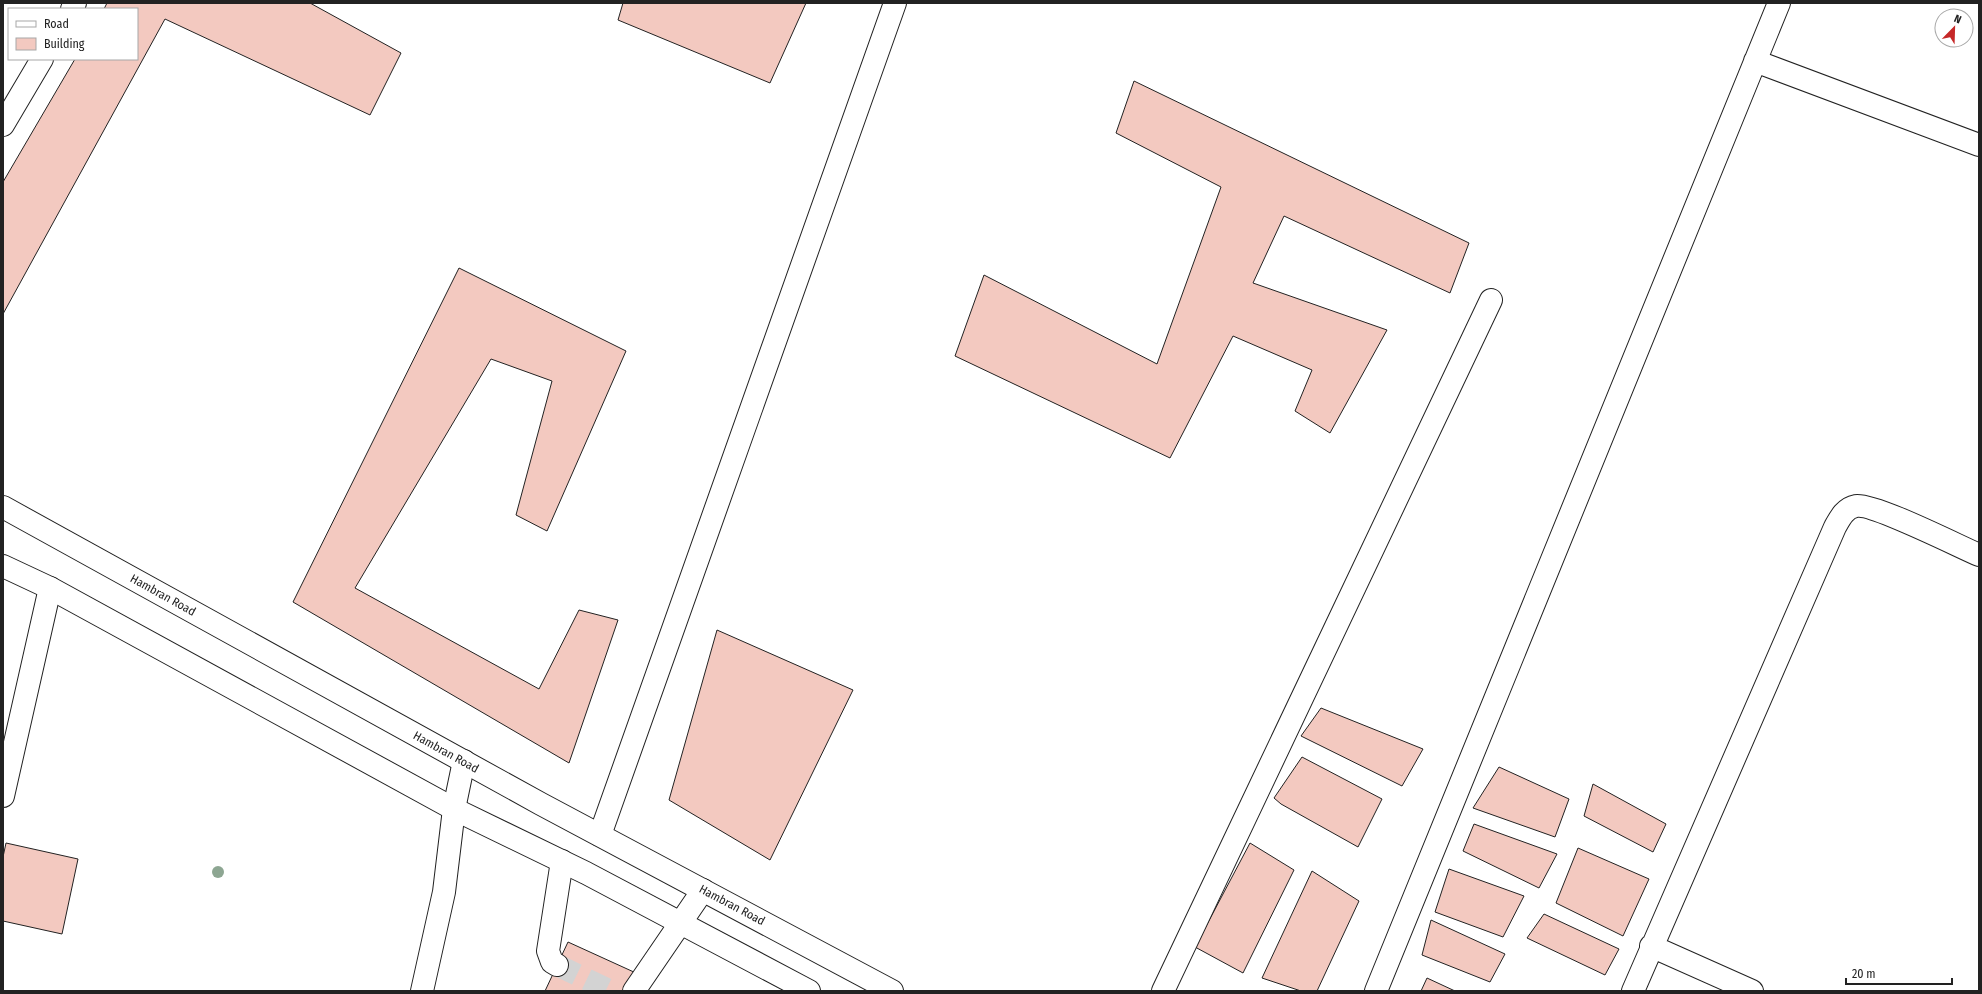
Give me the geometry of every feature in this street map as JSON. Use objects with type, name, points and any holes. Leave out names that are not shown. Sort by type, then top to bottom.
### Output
[{"type":"street","points":[[600,835],[895,3]]},
{"type":"street","points":[[1376,991],[1779,3]]},
{"type":"street","points":[[3,125],[41,60]]},
{"type":"street","points":[[1755,61],[1979,145]]},
{"type":"street","points":[[1163,991],[1491,300]]},
{"type":"street","points":[[1633,991],[1651,946],[1835,527],[1844,512],[1856,506],[1876,509],[1979,555]]},
{"type":"street","name":"Hambran Road","points":[[3,507],[464,761],[892,991]]},
{"type":"street","points":[[3,566],[50,588],[454,809],[562,861],[809,991]]},
{"type":"street","points":[[3,796],[50,588]]},
{"type":"street","points":[[422,991],[444,892],[454,809],[464,761]]},
{"type":"street","points":[[557,965],[552,962],[548,951],[562,861]]},
{"type":"street","points":[[634,991],[703,890]]},
{"type":"street","points":[[1651,946],[1752,991]]},
{"type":"building","points":[[107,3],[310,3],[401,53],[370,115],[165,19],[3,314],[3,182],[74,60],[138,60],[138,8],[104,8]]},
{"type":"building","points":[[623,3],[806,3],[770,83],[618,20]]},
{"type":"building","points":[[1134,81],[1469,243],[1450,293],[1284,216],[1253,283],[1387,330],[1330,433],[1295,411],[1312,370],[1233,336],[1170,458],[955,356],[984,275],[1157,364],[1221,187],[1116,133]]},
{"type":"building","points":[[459,268],[626,351],[547,531],[516,515],[552,381],[491,359],[355,588],[539,689],[579,610],[618,620],[569,763],[293,602]]},
{"type":"building","points":[[717,630],[853,690],[770,860],[669,800]]},
{"type":"building","points":[[1321,708],[1423,749],[1402,786],[1301,736]]},
{"type":"building","points":[[1302,757],[1382,799],[1358,847],[1281,804],[1274,798]]},
{"type":"building","points":[[1499,767],[1569,799],[1555,837],[1473,808]]},
{"type":"building","points":[[1593,784],[1666,824],[1653,852],[1584,816]]},
{"type":"building","points":[[1474,824],[1557,854],[1539,888],[1463,851]]},
{"type":"building","points":[[6,843],[78,859],[62,934],[3,921],[3,857]]},
{"type":"building","points":[[1250,843],[1294,870],[1243,973],[1195,947]]},
{"type":"building","points":[[1578,848],[1649,879],[1623,936],[1556,903]]},
{"type":"building","points":[[1449,869],[1524,896],[1503,937],[1435,912]]},
{"type":"building","points":[[1312,871],[1359,901],[1317,991],[1301,991],[1262,978]]},
{"type":"building","points":[[1544,914],[1619,949],[1605,975],[1527,938]]},
{"type":"building","points":[[1431,920],[1505,954],[1490,982],[1422,955]]},
{"type":"building","points":[[568,942],[636,973],[628,991],[545,991]]},
{"type":"building","points":[[1427,978],[1455,991],[1421,991]]},
{"type":"tunnel","points":[[557,965],[611,991]]}]
